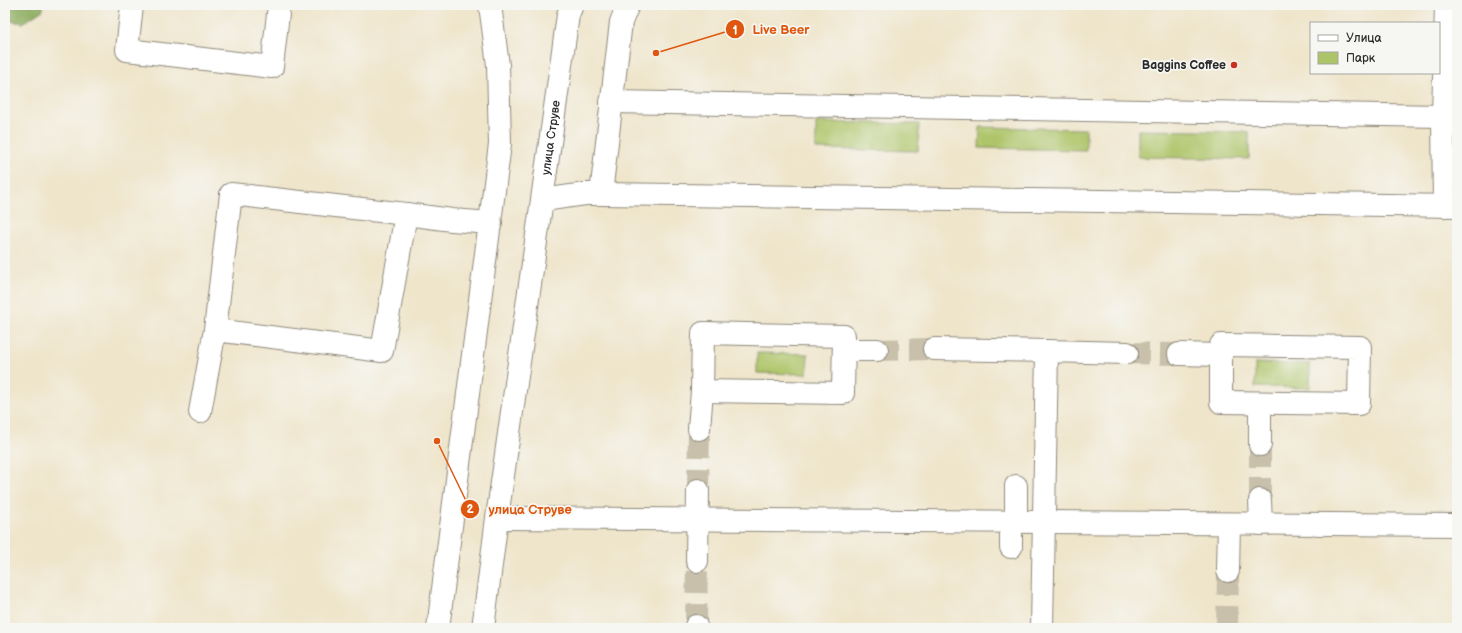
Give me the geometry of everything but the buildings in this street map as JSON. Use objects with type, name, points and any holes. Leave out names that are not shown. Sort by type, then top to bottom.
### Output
[{"type":"street","points":[[132,5],[127,50],[272,67],[279,5]]},
{"type":"street","points":[[438,628],[500,144],[498,65],[490,5]]},
{"type":"street","name":"улица Струве","points":[[483,628],[497,518],[568,15],[572,5]]},
{"type":"street","points":[[601,194],[621,22],[628,5]]},
{"type":"street","points":[[542,200],[585,194],[601,194],[1450,206],[1442,116],[1446,5]]},
{"type":"street","points":[[611,102],[1442,116]]},
{"type":"street","points":[[200,412],[215,330],[231,194],[452,220],[491,223]]},
{"type":"street","points":[[215,330],[382,351],[406,214]]},
{"type":"street","points":[[699,429],[702,391],[703,333],[844,336],[843,393],[702,391]]},
{"type":"street","points":[[1221,345],[1360,347],[1359,404],[1260,403],[1220,402],[1221,345]]},
{"type":"street","points":[[844,350],[877,350]]},
{"type":"street","points":[[934,350],[1127,353]]},
{"type":"street","points":[[1042,628],[1047,351]]},
{"type":"street","points":[[1179,354],[1221,355]]},
{"type":"street","points":[[1260,403],[1260,445]]},
{"type":"street","points":[[1011,547],[1016,486]]},
{"type":"street","points":[[697,562],[698,490]]},
{"type":"street","points":[[1260,500],[1261,524]]},
{"type":"street","points":[[497,518],[1457,526]]},
{"type":"street","points":[[1228,571],[1229,524]]},
{"type":"green space","points":[[5,5],[43,5],[43,10],[23,23],[5,20]]},
{"type":"green space","points":[[816,122],[919,124],[918,151],[816,149]]},
{"type":"green space","points":[[980,127],[1086,129],[1086,150],[979,148]]},
{"type":"green space","points":[[1138,130],[1249,132],[1249,159],[1138,157]]},
{"type":"green space","points":[[757,353],[808,354],[807,374],[757,373]]},
{"type":"green space","points":[[1255,363],[1310,364],[1310,388],[1255,387]]},
{"type":"tunnel","points":[[877,350],[934,349]]},
{"type":"tunnel","points":[[1127,353],[1179,354]]},
{"type":"tunnel","points":[[698,490],[699,429]]},
{"type":"tunnel","points":[[1260,445],[1260,500]]},
{"type":"tunnel","points":[[696,626],[697,561]]},
{"type":"tunnel","points":[[1227,628],[1228,571]]},
{"type":"place","name":"Live Beer","points":[[656,53]]},
{"type":"place","name":"Baggins Coffee","points":[[1234,65]]},
{"type":"place","name":"улица Струве","points":[[437,441]]}]
